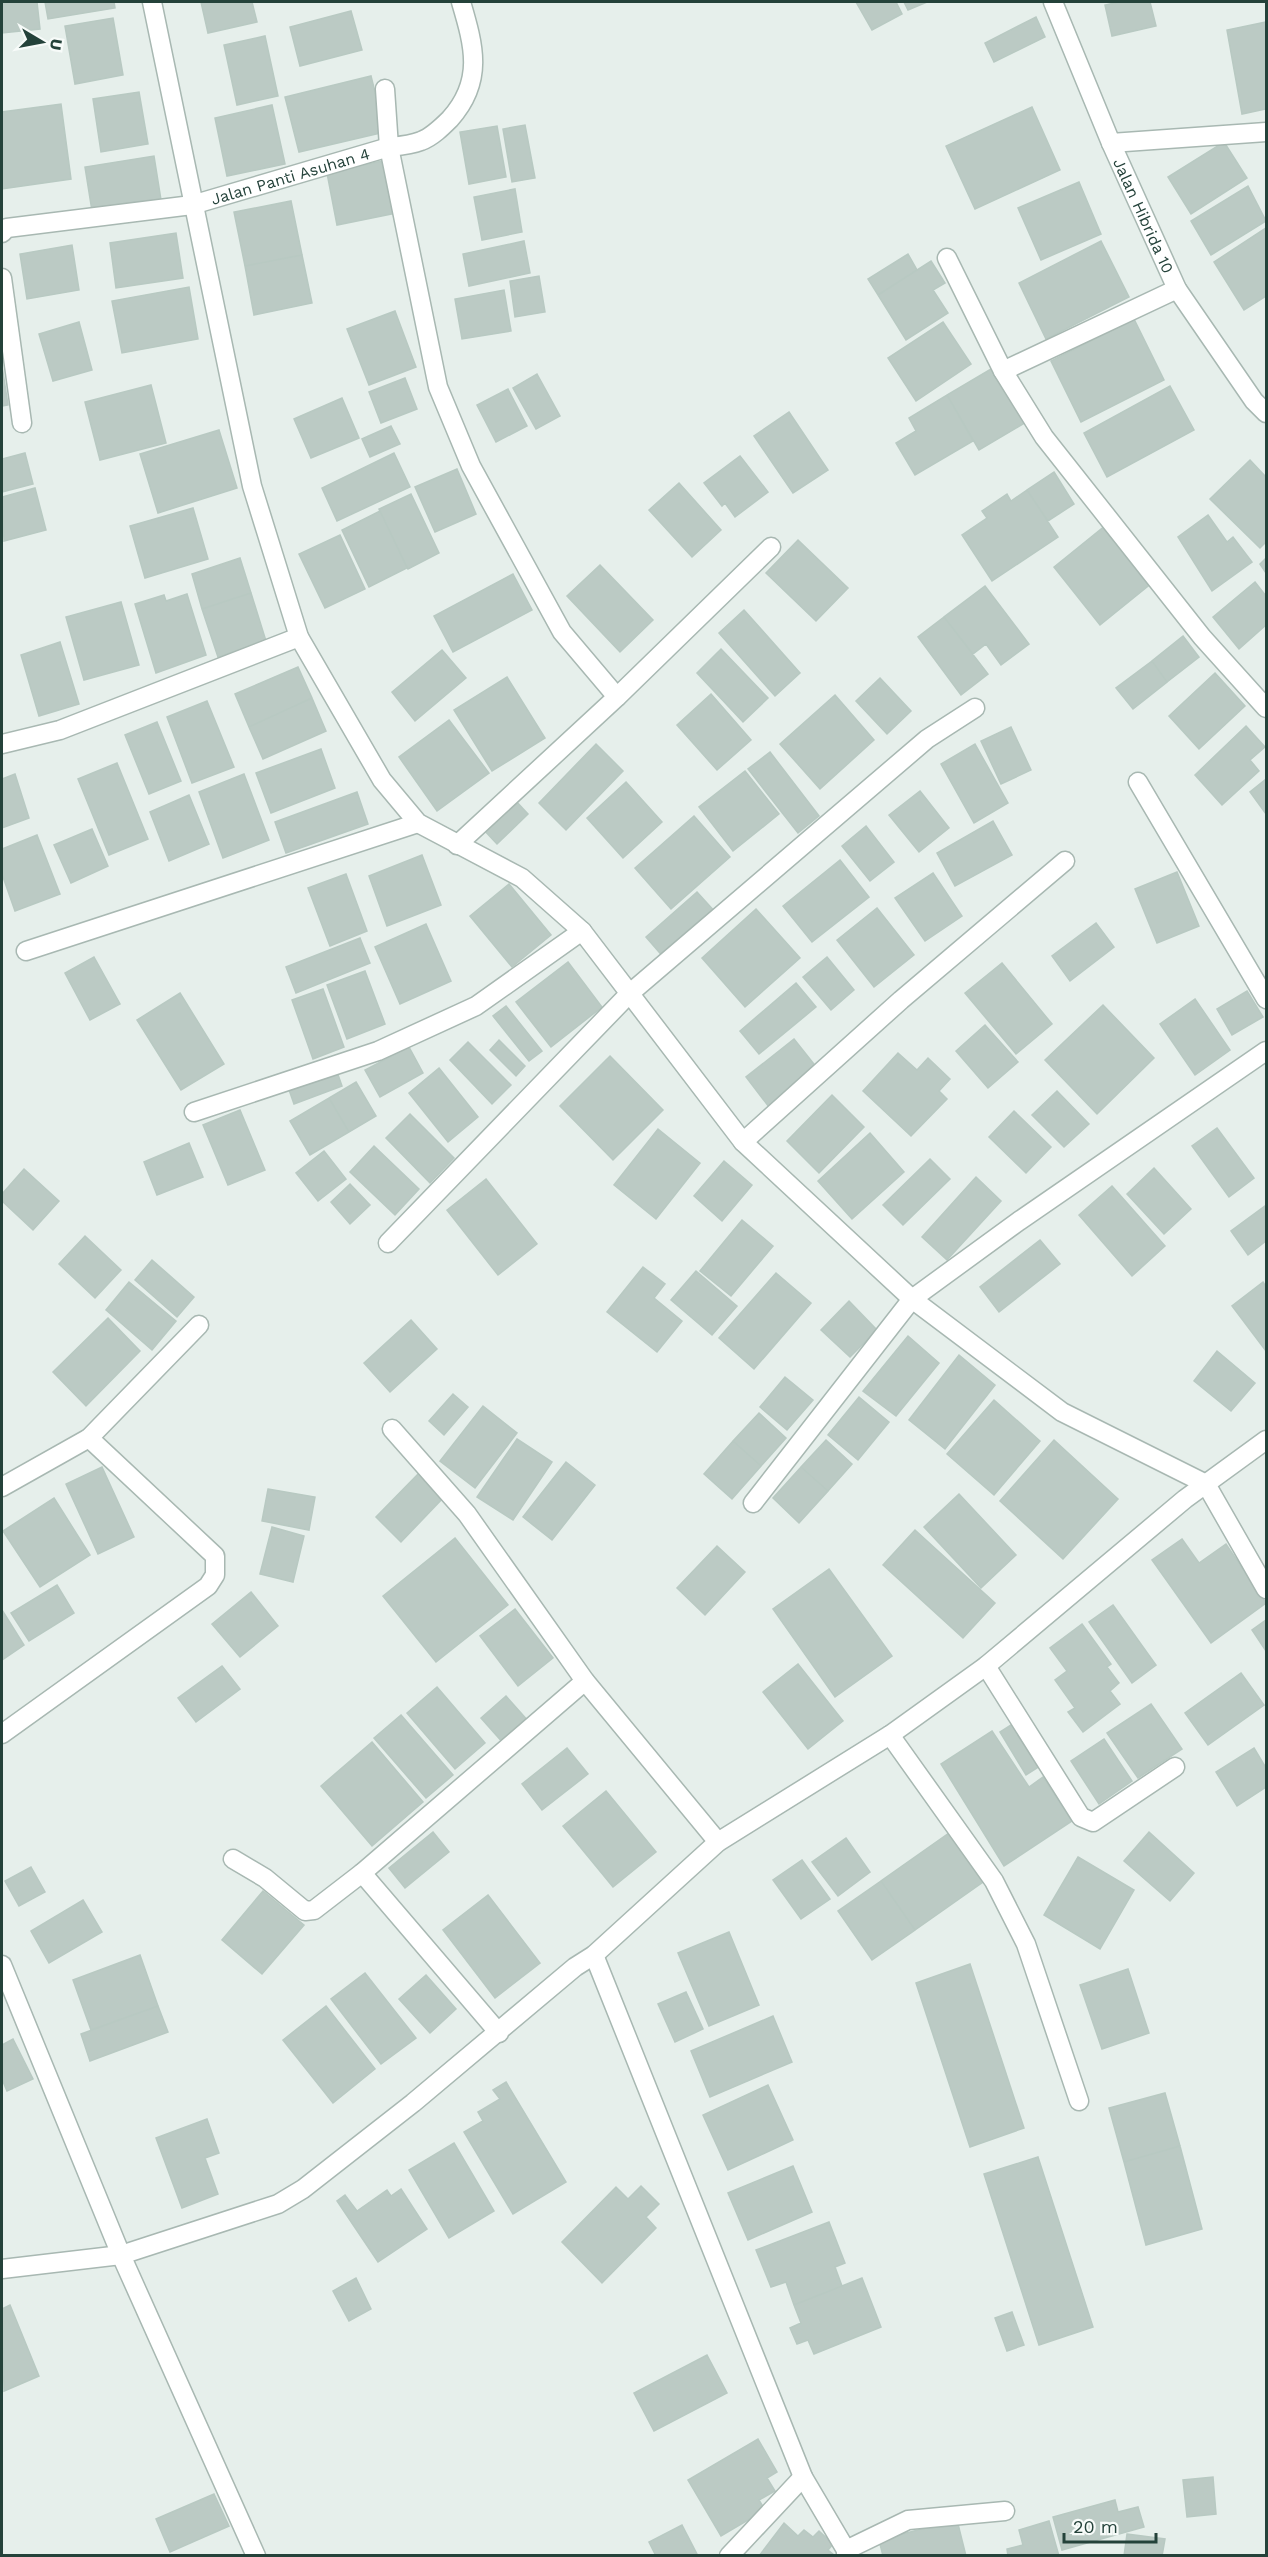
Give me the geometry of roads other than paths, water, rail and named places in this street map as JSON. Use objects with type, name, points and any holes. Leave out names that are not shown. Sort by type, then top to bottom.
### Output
[{"type":"street","points":[[152,2],[192,205],[252,486],[299,637],[382,780],[418,823],[522,878],[582,931],[743,1142],[912,1299],[1062,1413],[1206,1484],[1266,1589]]},
{"type":"street","name":"Jalan Panti Asuhan 4","points":[[2,233],[7,228],[192,205],[389,147],[420,141],[441,128],[460,107],[473,79],[474,49],[461,2]]},
{"type":"street","name":"Jalan Hibrida 10","points":[[1053,2],[1111,143],[1177,290],[1254,401],[1266,413]]},
{"type":"street","points":[[385,89],[389,147],[442,397],[471,466],[562,632],[617,697]]},
{"type":"street","points":[[1111,143],[1266,132]]},
{"type":"street","points":[[947,258],[1003,371],[1044,438],[1202,637],[1265,703]]},
{"type":"street","points":[[2,278],[22,423]]},
{"type":"street","points":[[1003,371],[1177,290]]},
{"type":"street","points":[[457,845],[617,697],[771,547]]},
{"type":"street","points":[[2,744],[60,730],[299,637]]},
{"type":"street","points":[[388,1243],[629,994],[927,739],[975,708]]},
{"type":"street","points":[[1138,782],[1266,999]]},
{"type":"street","points":[[26,951],[418,823]]},
{"type":"street","points":[[743,1142],[901,1000],[1065,861]]},
{"type":"street","points":[[194,1112],[378,1051],[476,1006],[582,931]]},
{"type":"street","points":[[753,1503],[912,1299],[1019,1221],[1266,1051]]},
{"type":"street","points":[[2,1487],[89,1438],[199,1325]]},
{"type":"street","points":[[392,1429],[466,1514],[585,1681],[718,1842]]},
{"type":"street","points":[[2,1734],[208,1586],[215,1575],[215,1556],[89,1438]]},
{"type":"street","points":[[2,2269],[121,2255],[278,2204],[303,2189],[499,2033],[575,1967],[594,1955],[718,1842],[890,1735],[986,1666],[1206,1484],[1266,1440]]},
{"type":"street","points":[[986,1666],[1081,1817],[1087,1821],[1093,1822],[1175,1767]]},
{"type":"street","points":[[234,1859],[309,1912],[362,1873],[585,1681]]},
{"type":"street","points":[[890,1735],[994,1881],[1026,1944],[1079,2100]]},
{"type":"street","points":[[362,1873],[499,2033]]},
{"type":"street","points":[[594,1955],[803,2477],[846,2553],[908,2520],[1005,2511]]},
{"type":"street","points":[[2,1965],[121,2255],[256,2556]]},
{"type":"street","points":[[729,2556],[803,2477]]}]
